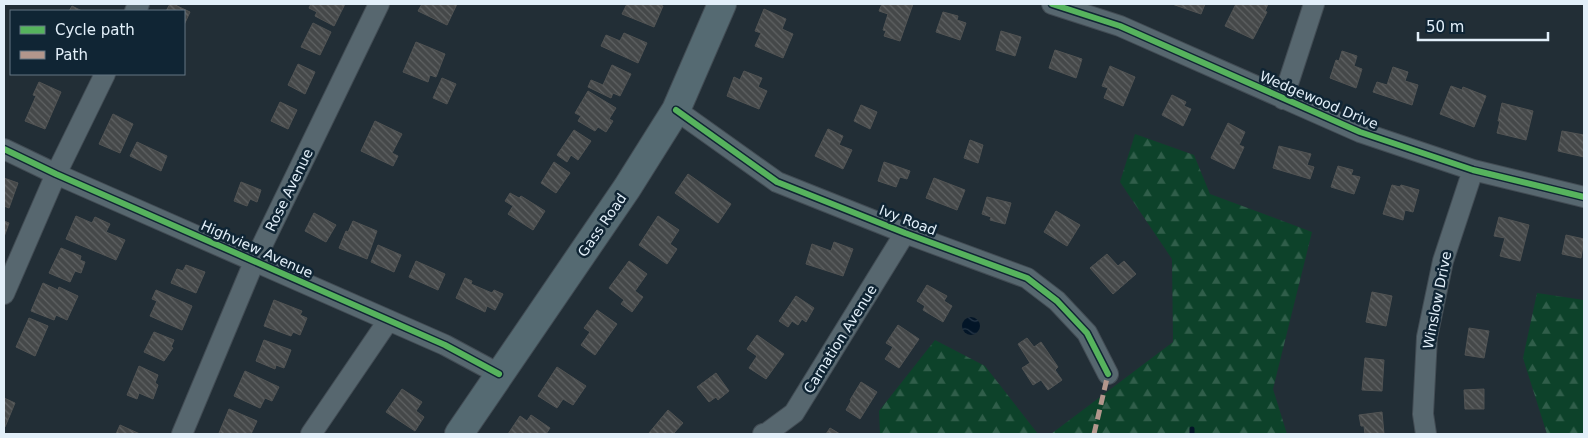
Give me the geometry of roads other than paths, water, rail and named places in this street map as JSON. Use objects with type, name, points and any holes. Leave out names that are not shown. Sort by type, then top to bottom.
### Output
[{"type":"street","name":"Rose Avenue","points":[[182,434],[254,262],[380,4]]},
{"type":"street","name":"Gass Road","points":[[459,434],[628,188],[676,110],[722,4]]},
{"type":"street","name":"Wedgewood Drive","points":[[1052,4],[1120,26],[1360,132],[1472,170],[1584,197]]},
{"type":"street","points":[[1283,99],[1314,4]]},
{"type":"street","points":[[4,294],[56,174],[105,75]]},
{"type":"street","name":"Ivy Road","points":[[676,110],[777,182],[1027,278],[1057,302],[1087,333],[1108,374]]},
{"type":"street","name":"Highview Avenue","points":[[4,149],[56,174],[444,345],[499,374]]},
{"type":"street","name":"Winslow Drive","points":[[1426,434],[1423,414],[1427,337],[1443,261],[1472,170]]},
{"type":"street","name":"Carnation Avenue","points":[[762,434],[767,433],[794,413],[906,233]]},
{"type":"street","points":[[311,434],[388,321]]},
{"type":"water","points":[[967,317],[975,317],[980,322],[978,333],[967,335],[962,330],[962,322]]},
{"type":"waterway","points":[[1192,429],[1192,434]]}]
